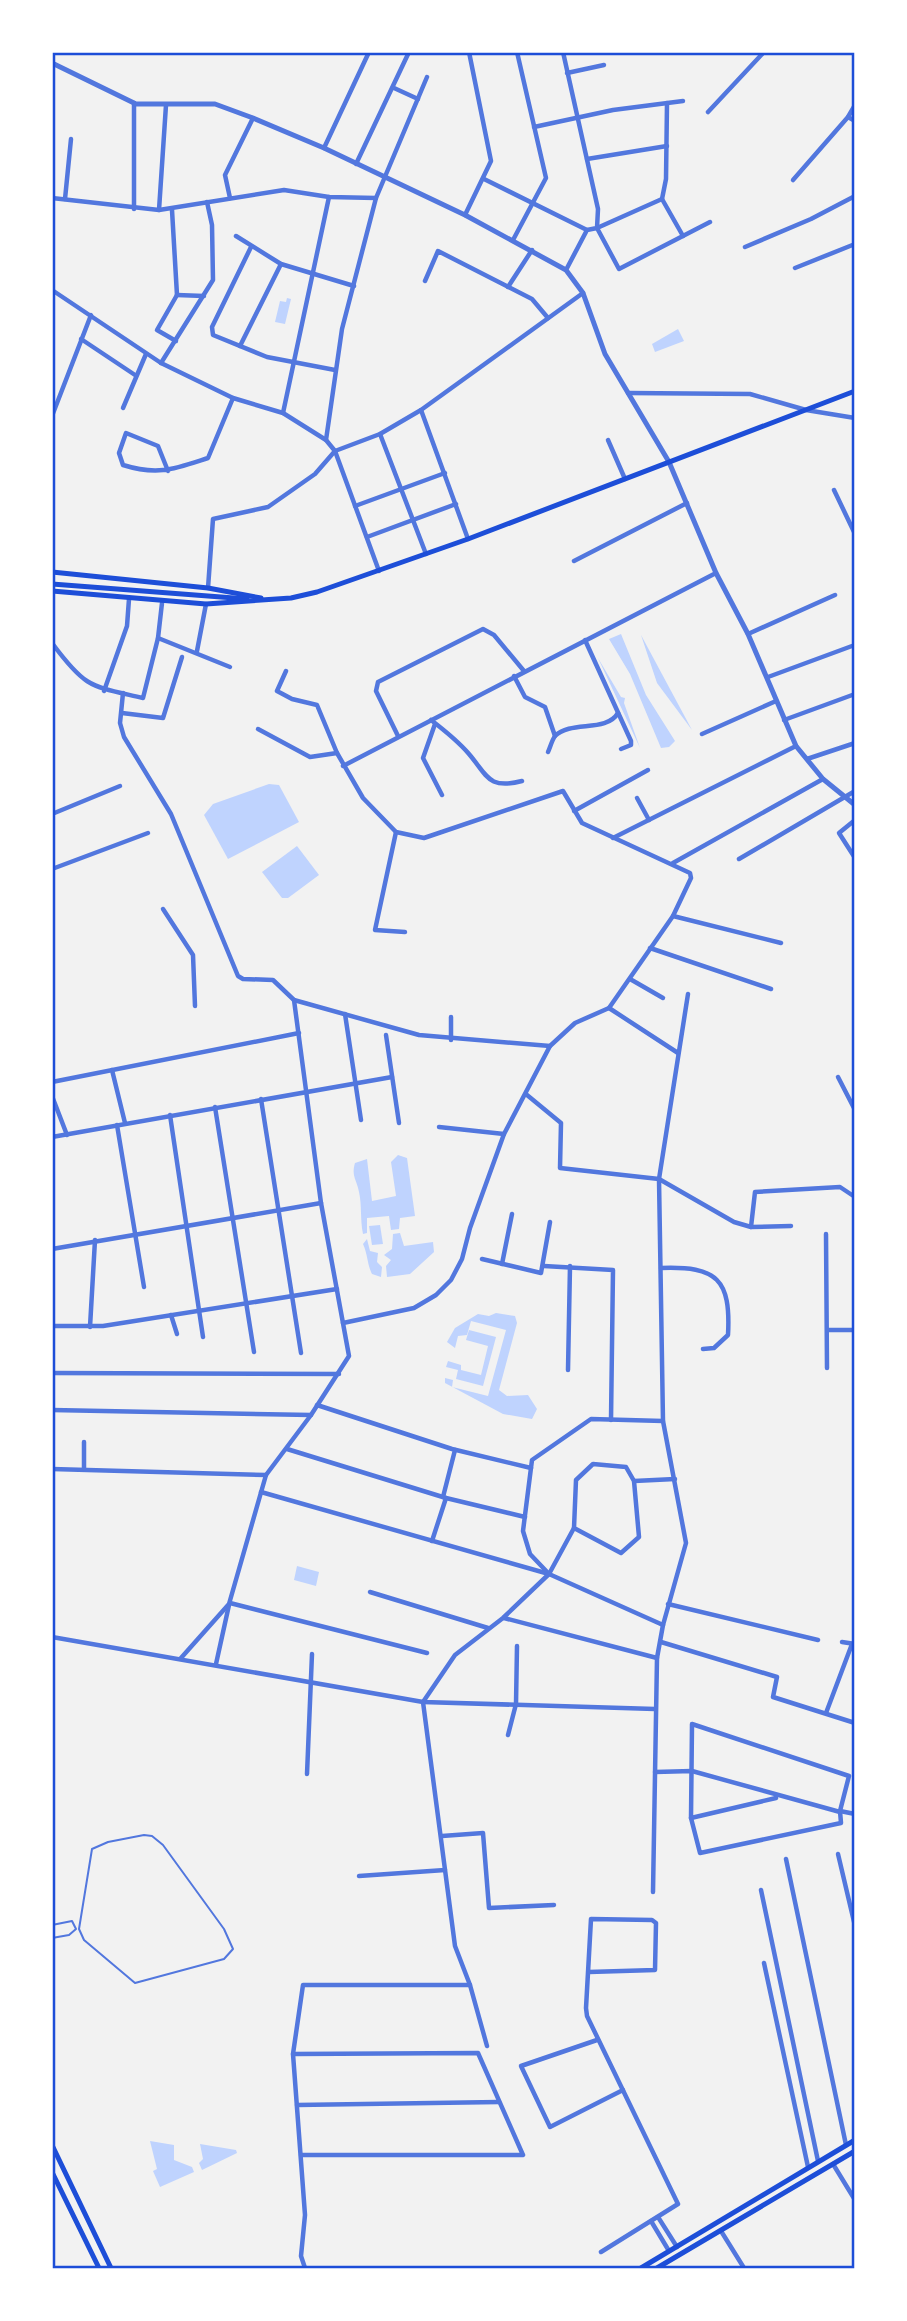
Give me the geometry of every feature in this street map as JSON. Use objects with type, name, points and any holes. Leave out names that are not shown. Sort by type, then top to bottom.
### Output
[{"type":"main road","points":[[52,591],[162,603],[206,604],[271,600],[317,592],[468,539],[855,391]]},
{"type":"main road","points":[[52,572],[208,588],[271,600]]},
{"type":"main road","points":[[52,584],[115,591],[271,600]]},
{"type":"main road","points":[[641,2269],[855,2140]]},
{"type":"main road","points":[[52,2145],[111,2269]]},
{"type":"main road","points":[[657,2269],[855,2151]]},
{"type":"main road","points":[[52,2172],[99,2269]]},
{"type":"street","points":[[324,148],[369,52]]},
{"type":"street","points":[[356,165],[409,52]]},
{"type":"street","points":[[465,215],[483,179],[491,155],[469,52]]},
{"type":"street","points":[[513,240],[535,204],[546,178],[516,52]]},
{"type":"street","points":[[563,52],[598,209],[597,228],[619,269],[710,222]]},
{"type":"street","points":[[708,112],[764,52]]},
{"type":"street","points":[[52,63],[134,103],[215,104],[253,118],[324,148],[465,215],[566,270],[583,293],[605,354],[669,462],[716,573],[768,677],[796,746],[823,779],[855,805]]},
{"type":"street","points":[[567,73],[604,65]]},
{"type":"street","points":[[327,440],[335,370],[376,198],[427,77]]},
{"type":"street","points":[[394,88],[418,99]]},
{"type":"street","points":[[534,127],[683,102]]},
{"type":"street","points":[[134,103],[134,209]]},
{"type":"street","points":[[667,103],[667,146],[662,199],[683,236]]},
{"type":"street","points":[[159,210],[166,105]]},
{"type":"street","points":[[793,180],[848,117],[855,105]]},
{"type":"street","points":[[848,117],[855,121]]},
{"type":"street","points":[[230,198],[225,175],[253,118]]},
{"type":"street","points":[[65,200],[71,139]]},
{"type":"street","points":[[587,159],[667,146]]},
{"type":"street","points":[[483,179],[587,230],[662,199]]},
{"type":"street","points":[[52,198],[134,209],[172,210],[284,190],[329,197],[376,198]]},
{"type":"street","points":[[745,247],[811,219],[855,196]]},
{"type":"street","points":[[283,414],[329,197]]},
{"type":"street","points":[[161,363],[213,280],[212,225],[207,202]]},
{"type":"street","points":[[172,210],[176,229],[177,295],[157,330],[176,341]]},
{"type":"street","points":[[566,270],[587,230]]},
{"type":"street","points":[[236,236],[281,264],[354,286]]},
{"type":"street","points":[[795,268],[855,244]]},
{"type":"street","points":[[251,247],[211,329],[213,335],[294,364],[335,370]]},
{"type":"street","points":[[508,287],[532,250]]},
{"type":"street","points":[[425,281],[438,251],[536,302],[548,318]]},
{"type":"street","points":[[240,346],[281,264]]},
{"type":"street","points":[[52,290],[161,363],[233,398],[283,414],[327,440],[335,451],[379,572]]},
{"type":"street","points":[[208,588],[213,519],[268,507],[315,474],[335,451],[380,434],[421,410],[583,293]]},
{"type":"street","points":[[177,295],[204,296]]},
{"type":"street","points":[[52,416],[91,315]]},
{"type":"street","points":[[81,339],[135,375]]},
{"type":"street","points":[[123,408],[146,354]]},
{"type":"street","points":[[627,393],[750,394],[806,410],[855,418]]},
{"type":"street","points":[[168,471],[158,446],[126,433],[119,453],[122,465],[148,473],[168,471],[212,455],[233,398]]},
{"type":"street","points":[[421,410],[468,539]]},
{"type":"street","points":[[380,434],[426,554]]},
{"type":"street","points":[[608,440],[625,479]]},
{"type":"street","points":[[355,506],[445,473]]},
{"type":"street","points":[[834,489],[855,534]]},
{"type":"street","points":[[367,537],[456,503]]},
{"type":"street","points":[[574,561],[687,503]]},
{"type":"street","points":[[344,766],[716,573]]},
{"type":"street","points":[[748,634],[835,595]]},
{"type":"street","points":[[104,691],[127,626],[130,600]]},
{"type":"street","points":[[52,643],[76,675],[104,691],[144,698],[159,638],[162,603]]},
{"type":"street","points":[[197,651],[206,604]]},
{"type":"street","points":[[398,736],[376,685],[411,665],[483,629],[494,635],[524,671]]},
{"type":"street","points":[[159,638],[197,651],[230,667]]},
{"type":"street","points":[[585,639],[632,741],[631,745],[621,749]]},
{"type":"street","points":[[768,677],[852,646]]},
{"type":"street","points":[[122,713],[163,718],[181,657]]},
{"type":"street","points":[[286,671],[277,691],[292,699],[317,705],[337,753],[363,798],[396,832],[424,838],[563,791],[582,824],[672,863],[690,873],[691,878],[673,916],[609,1009],[575,1023],[550,1046],[527,1095],[504,1134],[470,1228],[462,1259],[451,1280],[430,1300],[414,1308],[343,1323]]},
{"type":"street","points":[[514,676],[525,697],[545,707],[555,736]]},
{"type":"street","points":[[123,693],[124,737],[171,814],[238,976],[273,980],[294,1000],[419,1035],[451,1040],[550,1046]]},
{"type":"street","points":[[784,720],[855,694]]},
{"type":"street","points":[[702,734],[776,701]]},
{"type":"street","points":[[548,752],[555,736],[611,720],[618,713]]},
{"type":"street","points":[[433,722],[470,755],[482,775],[505,785],[522,781]]},
{"type":"street","points":[[433,722],[423,758],[442,794]]},
{"type":"street","points":[[258,729],[310,757],[337,753]]},
{"type":"street","points":[[806,760],[855,743]]},
{"type":"street","points":[[612,838],[796,746]]},
{"type":"street","points":[[574,811],[648,770]]},
{"type":"street","points":[[672,863],[823,779]]},
{"type":"street","points":[[52,814],[120,786]]},
{"type":"street","points":[[739,859],[843,795],[855,791]]},
{"type":"street","points":[[636,798],[649,820]]},
{"type":"street","points":[[855,820],[839,833],[855,858]]},
{"type":"street","points":[[396,832],[375,930],[405,932]]},
{"type":"street","points":[[52,869],[148,833]]},
{"type":"street","points":[[163,909],[193,955],[195,1006]]},
{"type":"street","points":[[673,916],[780,943]]},
{"type":"street","points":[[650,948],[771,989]]},
{"type":"street","points":[[630,979],[663,998]]},
{"type":"street","points":[[653,1892],[657,1658],[668,1604],[686,1542],[663,1421],[659,1179],[688,994]]},
{"type":"street","points":[[216,1664],[229,1604],[266,1475],[287,1450],[349,1356],[321,1203],[294,1000]]},
{"type":"street","points":[[609,1009],[678,1053]]},
{"type":"street","points":[[345,1014],[361,1120]]},
{"type":"street","points":[[451,1017],[451,1040]]},
{"type":"street","points":[[52,1082],[299,1033]]},
{"type":"street","points":[[386,1035],[399,1123]]},
{"type":"street","points":[[112,1070],[125,1123]]},
{"type":"street","points":[[52,1137],[392,1077]]},
{"type":"street","points":[[838,1077],[855,1110]]},
{"type":"street","points":[[527,1095],[561,1123],[560,1168],[659,1179],[734,1222],[751,1227],[791,1226]]},
{"type":"street","points":[[52,1096],[67,1135]]},
{"type":"street","points":[[261,1099],[301,1353]]},
{"type":"street","points":[[215,1107],[254,1352]]},
{"type":"street","points":[[170,1115],[203,1337]]},
{"type":"street","points":[[117,1125],[144,1287]]},
{"type":"street","points":[[439,1127],[504,1134]]},
{"type":"street","points":[[751,1227],[755,1192],[839,1187],[855,1197]]},
{"type":"street","points":[[52,1249],[185,1224],[321,1203]]},
{"type":"street","points":[[502,1264],[512,1214]]},
{"type":"street","points":[[482,1259],[541,1273],[550,1222]]},
{"type":"street","points":[[826,1234],[827,1368]]},
{"type":"street","points":[[90,1327],[95,1240]]},
{"type":"street","points":[[544,1266],[613,1270],[611,1420]]},
{"type":"street","points":[[568,1370],[570,1266]]},
{"type":"street","points":[[661,1268],[691,1267],[710,1273],[725,1287],[729,1308],[728,1335],[714,1348],[703,1349]]},
{"type":"street","points":[[52,1326],[90,1327],[337,1289]]},
{"type":"street","points":[[171,1315],[177,1334]]},
{"type":"street","points":[[828,1330],[855,1330]]},
{"type":"street","points":[[52,1373],[339,1374]]},
{"type":"street","points":[[317,1405],[455,1450],[531,1468]]},
{"type":"street","points":[[52,1410],[311,1415]]},
{"type":"street","points":[[549,1574],[530,1554],[523,1531],[532,1460],[591,1419],[663,1421]]},
{"type":"street","points":[[84,1443],[84,1469]]},
{"type":"street","points":[[287,1450],[444,1498],[525,1517]]},
{"type":"street","points":[[432,1541],[455,1450]]},
{"type":"street","points":[[487,2046],[470,1985],[455,1946],[423,1702],[455,1655],[503,1618],[549,1574],[574,1528],[576,1480],[593,1464],[626,1467],[634,1481],[639,1537],[621,1553],[574,1528]]},
{"type":"street","points":[[52,1469],[266,1475]]},
{"type":"street","points":[[634,1481],[675,1479]]},
{"type":"street","points":[[261,1492],[549,1574],[663,1625]]},
{"type":"street","points":[[370,1592],[488,1628]]},
{"type":"street","points":[[229,1604],[428,1653]]},
{"type":"street","points":[[181,1658],[229,1604]]},
{"type":"street","points":[[668,1604],[818,1640]]},
{"type":"street","points":[[503,1618],[657,1658]]},
{"type":"street","points":[[52,1637],[423,1702],[655,1709]]},
{"type":"street","points":[[661,1642],[777,1676],[773,1697],[855,1723]]},
{"type":"street","points":[[826,1713],[853,1644],[842,1642]]},
{"type":"street","points":[[508,1735],[516,1704],[517,1646]]},
{"type":"street","points":[[307,1774],[312,1654]]},
{"type":"street","points":[[845,1663],[855,1665]]},
{"type":"street","points":[[692,1724],[849,1776],[840,1812],[841,1823],[700,1853],[691,1818],[692,1724]]},
{"type":"street","points":[[655,1772],[692,1771],[779,1798],[855,1814]]},
{"type":"street","points":[[691,1818],[779,1798]]},
{"type":"street","points":[[442,1836],[483,1833],[489,1908],[554,1905]]},
{"type":"street","points":[[838,1854],[855,1926]]},
{"type":"street","points":[[786,1859],[846,2145]]},
{"type":"street","points":[[359,1876],[445,1870]]},
{"type":"street","points":[[761,1890],[818,2161]]},
{"type":"street","points":[[589,1972],[654,1970],[656,1923],[652,1920],[591,1919],[587,2016],[678,2204],[601,2252]]},
{"type":"street","points":[[764,1963],[808,2167]]},
{"type":"street","points":[[305,2269],[301,2256],[305,2215],[293,2054],[303,1985],[470,1985]]},
{"type":"street","points":[[597,2040],[521,2066],[550,2127],[623,2091]]},
{"type":"street","points":[[293,2054],[478,2053],[523,2155],[301,2155]]},
{"type":"street","points":[[297,2105],[499,2102]]},
{"type":"street","points":[[833,2164],[855,2200]]},
{"type":"street","points":[[659,2217],[677,2247]]},
{"type":"street","points":[[650,2221],[669,2251]]},
{"type":"street","points":[[721,2231],[744,2269]]},
{"type":"lane","points":[[147,1835],[163,1845],[225,1928],[233,1949],[224,1959],[201,1963],[135,1983],[84,1940],[79,1929],[92,1849],[108,1842],[147,1835]]},
{"type":"lane","points":[[52,1925],[72,1921],[76,1929],[69,1935],[52,1938]]},
{"type":"water","points":[[287,298],[291,299],[285,324],[275,322],[280,301],[286,302]]},
{"type":"water","points":[[678,329],[684,341],[655,352],[652,344]]},
{"type":"water","points":[[621,634],[646,695],[675,741],[669,747],[661,748],[630,674],[609,639]]},
{"type":"water","points":[[641,635],[692,730],[657,683]]},
{"type":"water","points":[[598,658],[621,697],[625,698],[624,703],[640,748]]},
{"type":"water","points":[[269,784],[279,785],[299,822],[228,859],[204,815],[213,804]]},
{"type":"water","points":[[297,846],[319,875],[288,898],[282,898],[262,872]]},
{"type":"water","points":[[398,1155],[407,1158],[415,1216],[400,1218],[399,1229],[391,1230],[389,1216],[367,1218],[367,1233],[363,1234],[360,1197],[354,1175],[355,1163],[367,1159],[372,1201],[396,1196],[391,1162]]},
{"type":"water","points":[[380,1225],[383,1244],[372,1245],[369,1226]]},
{"type":"water","points":[[400,1233],[404,1246],[433,1242],[434,1252],[410,1274],[387,1277],[386,1266],[391,1260],[384,1255],[392,1249],[393,1234]]},
{"type":"water","points":[[367,1239],[370,1251],[378,1253],[377,1262],[382,1267],[381,1277],[372,1274],[370,1270],[363,1244]]},
{"type":"water","points":[[478,1314],[515,1316],[517,1323],[499,1390],[507,1396],[528,1395],[537,1409],[532,1419],[503,1414],[453,1387],[488,1396],[506,1330],[471,1321],[467,1335],[458,1336],[455,1348],[447,1342],[455,1328]]},
{"type":"water","points":[[469,1330],[496,1337],[483,1386],[456,1379],[458,1370],[446,1367],[448,1361],[461,1365],[461,1370],[481,1375],[488,1346],[466,1340]]},
{"type":"water","points":[[445,1378],[453,1380],[452,1387],[445,1383]]},
{"type":"water","points":[[297,1566],[319,1572],[316,1586],[294,1580]]},
{"type":"water","points":[[150,2141],[174,2145],[174,2160],[192,2167],[194,2172],[160,2187],[153,2171],[157,2169]]},
{"type":"water","points":[[200,2144],[236,2150],[237,2153],[202,2170],[199,2163],[203,2159]]}]
